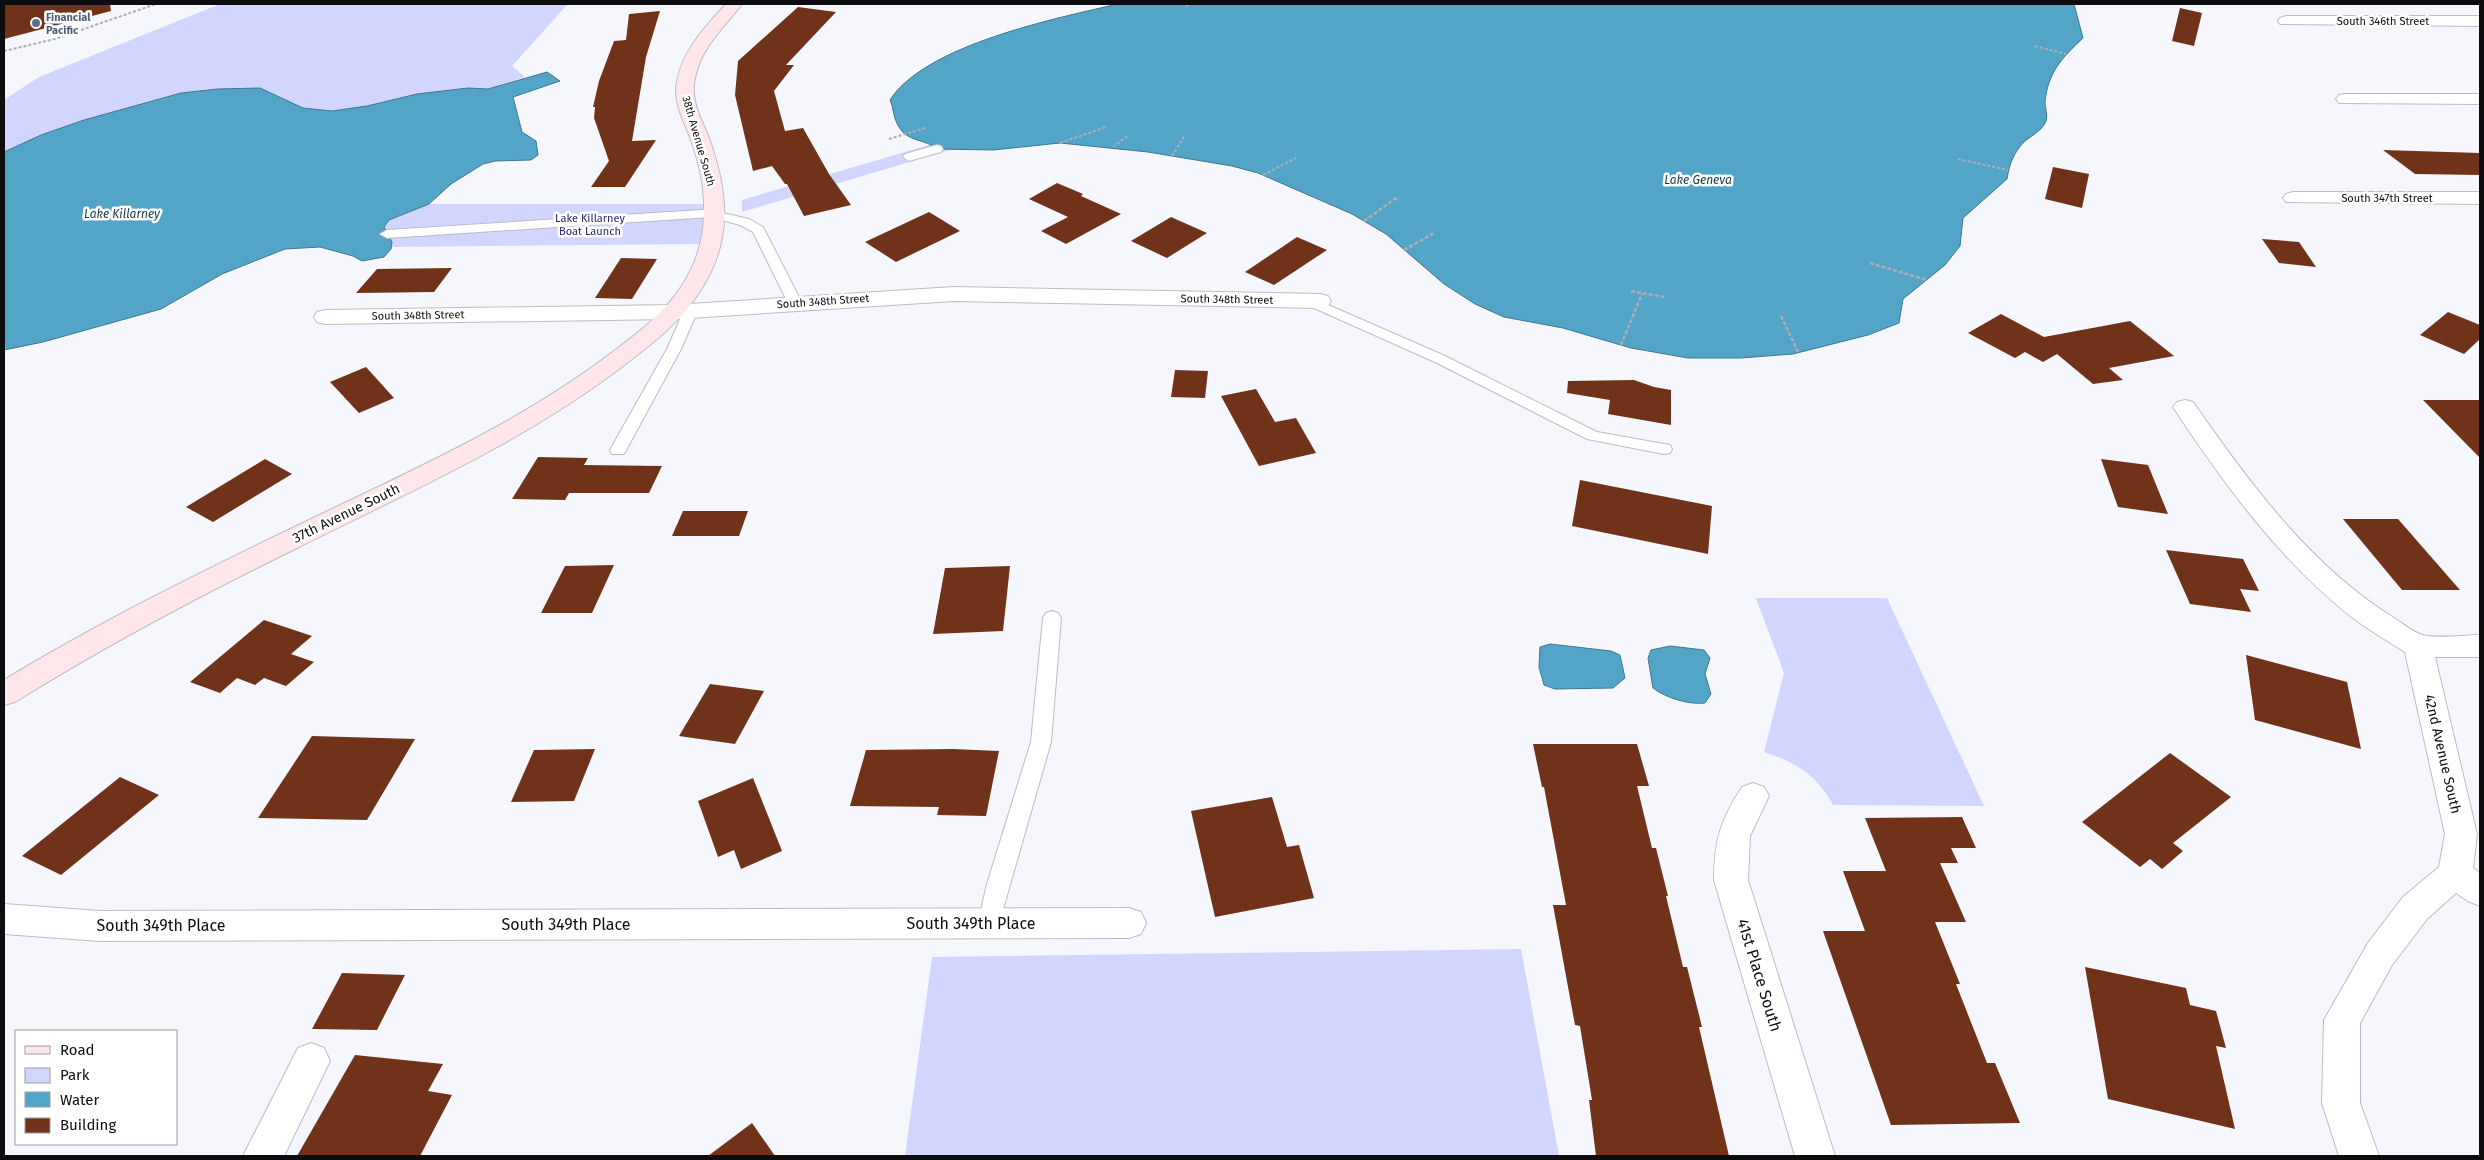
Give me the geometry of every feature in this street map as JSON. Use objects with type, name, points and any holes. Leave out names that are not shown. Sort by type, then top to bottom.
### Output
[{"type":"street","name":"38th Avenue South","points":[[682,311],[710,255],[715,236],[717,214],[711,180],[690,116],[684,87],[689,69],[697,52],[734,4]]},
{"type":"street","name":"South 346th Street","points":[[2286,21],[2480,21]]},
{"type":"street","points":[[2345,99],[2480,99]]},
{"type":"street","name":"South 347th Street","points":[[2293,198],[2480,198]]},
{"type":"street","name":"South 348th Street","points":[[325,317],[682,311],[954,294],[1315,301]]},
{"type":"street","name":"37th Avenue South","points":[[4,694],[46,667],[136,616],[408,484],[559,402],[616,362],[682,311]]},
{"type":"street","points":[[2185,407],[2207,441],[2264,515],[2314,569],[2359,608],[2418,646],[2480,646]]},
{"type":"street","name":"42nd Avenue South","points":[[2359,1156],[2341,1103],[2342,1020],[2380,954],[2409,916],[2468,883],[2462,834],[2418,646]]},
{"type":"street","name":"41st Place South","points":[[1753,796],[1737,820],[1730,846],[1731,880],[1815,1156]]},
{"type":"street","name":"South 349th Place","points":[[4,919],[100,926],[1129,923]]},
{"type":"street","points":[[263,1156],[311,1061]]},
{"type":"lane","points":[[909,157],[937,149]]},
{"type":"lane","points":[[386,234],[717,214],[744,222],[758,230],[795,303]]},
{"type":"lane","points":[[1315,301],[1440,359],[1594,436],[1664,449]]},
{"type":"lane","points":[[618,450],[674,349],[682,311]]},
{"type":"lane","points":[[989,923],[998,884],[1020,817],[1041,742],[1052,618]]},
{"type":"path","points":[[4,51],[55,39],[156,4]]},
{"type":"path","points":[[1186,6],[1192,4]]},
{"type":"path","points":[[2035,46],[2066,54]]},
{"type":"path","points":[[1060,143],[1106,127]]},
{"type":"path","points":[[889,139],[925,128]]},
{"type":"path","points":[[1114,148],[1129,135]]},
{"type":"path","points":[[1172,156],[1185,135]]},
{"type":"path","points":[[1263,175],[1296,158]]},
{"type":"path","points":[[1958,159],[2008,170]]},
{"type":"path","points":[[1364,221],[1396,198]]},
{"type":"path","points":[[1404,250],[1434,233]]},
{"type":"path","points":[[1870,263],[1927,280]]},
{"type":"path","points":[[1631,291],[1664,298]]},
{"type":"path","points":[[1621,345],[1642,294]]},
{"type":"path","points":[[1781,316],[1798,352]]},
{"type":"green space","points":[[220,4],[568,4],[512,66],[525,77],[488,89],[468,88],[417,94],[367,106],[332,111],[303,108],[260,88],[218,89],[181,93],[84,120],[41,135],[4,152],[4,100],[39,77]]},
{"type":"green space","points":[[932,144],[937,149],[953,149],[742,212],[742,200]]},
{"type":"green space","name":"Lake Killarney Boat Launch","points":[[429,204],[705,204],[701,244],[391,247],[392,242],[384,227],[389,220]]},
{"type":"green space","points":[[1756,598],[1887,598],[1984,806],[1833,805],[1820,786],[1804,771],[1785,760],[1764,752],[1784,673]]},
{"type":"green space","points":[[1521,949],[1559,1156],[905,1156],[932,957]]},
{"type":"water","name":"Lake Geneva","points":[[1118,4],[2074,4],[2083,38],[2057,66],[2049,82],[2045,102],[2047,119],[2044,124],[2017,150],[2007,179],[1963,218],[1960,246],[1945,265],[1903,299],[1899,323],[1868,335],[1793,354],[1741,358],[1688,358],[1631,348],[1563,328],[1504,317],[1475,304],[1444,284],[1386,234],[1352,214],[1258,173],[1232,166],[1148,152],[1060,143],[993,150],[937,149],[902,132],[897,124],[890,100],[907,81],[932,64],[961,49],[1028,26]]},
{"type":"water","name":"Lake Killarney","points":[[547,72],[560,81],[513,97],[522,132],[536,141],[538,155],[531,160],[495,161],[483,164],[451,184],[429,204],[389,220],[384,227],[392,242],[391,249],[384,257],[362,261],[353,256],[320,247],[285,249],[222,274],[161,309],[43,342],[4,350],[4,152],[41,135],[84,120],[181,93],[218,89],[260,88],[303,108],[332,111],[367,106],[417,94],[468,88],[488,89]]},
{"type":"water","points":[[1550,644],[1611,651],[1620,655],[1625,678],[1613,688],[1555,689],[1544,685],[1539,667],[1540,647]]},
{"type":"water","points":[[1670,646],[1704,650],[1710,658],[1705,674],[1711,694],[1705,703],[1678,700],[1664,695],[1653,688],[1648,658],[1651,650]]},
{"type":"building","name":"Financial Pacific","points":[[4,4],[110,4],[111,11],[4,39]]},
{"type":"building","points":[[798,7],[836,12],[786,65],[794,65],[774,91],[785,131],[803,128],[829,174],[851,205],[804,216],[787,184],[785,184],[772,166],[753,171],[735,95],[738,61]]},
{"type":"building","points":[[2180,8],[2202,13],[2194,46],[2172,41]]},
{"type":"building","points":[[660,11],[646,57],[632,141],[656,140],[625,187],[591,187],[609,161],[594,118],[595,107],[593,107],[599,81],[614,41],[626,40],[629,14]]},
{"type":"building","points":[[2383,150],[2480,153],[2480,175],[2415,174]]},
{"type":"building","points":[[2053,167],[2089,174],[2082,208],[2045,199]]},
{"type":"building","points":[[1057,183],[1121,214],[1066,244],[1041,231],[1068,217],[1029,199]]},
{"type":"building","points":[[929,212],[960,231],[896,262],[865,242]]},
{"type":"building","points":[[1171,217],[1207,233],[1167,258],[1131,241]]},
{"type":"building","points":[[1297,237],[1327,250],[1274,285],[1245,272]]},
{"type":"building","points":[[2262,239],[2299,242],[2316,267],[2279,263]]},
{"type":"building","points":[[621,258],[657,259],[632,299],[595,298]]},
{"type":"building","points":[[452,268],[434,292],[356,293],[377,269]]},
{"type":"building","points":[[2448,312],[2480,325],[2480,339],[2464,354],[2420,335]]},
{"type":"building","points":[[2001,314],[2044,337],[2130,321],[2174,356],[2109,368],[2123,380],[2093,384],[2057,354],[2043,362],[2025,352],[2015,358],[1968,333]]},
{"type":"building","points":[[366,367],[394,398],[359,413],[330,382]]},
{"type":"building","points":[[1175,370],[1208,371],[1205,398],[1171,397]]},
{"type":"building","points":[[1634,380],[1654,387],[1671,390],[1671,425],[1608,414],[1610,400],[1567,393],[1568,381]]},
{"type":"building","points":[[1256,389],[1275,422],[1296,418],[1316,453],[1259,466],[1221,396]]},
{"type":"building","points":[[2423,400],[2480,400],[2480,458]]},
{"type":"building","points":[[538,457],[588,458],[584,465],[662,466],[649,493],[569,493],[565,500],[512,499]]},
{"type":"building","points":[[265,459],[292,474],[213,522],[186,507]]},
{"type":"building","points":[[2101,459],[2148,465],[2168,514],[2118,507]]},
{"type":"building","points":[[1580,480],[1712,506],[1708,554],[1572,526]]},
{"type":"building","points":[[683,511],[748,511],[739,536],[672,536]]},
{"type":"building","points":[[2343,519],[2398,519],[2460,590],[2402,590]]},
{"type":"building","points":[[2166,550],[2243,559],[2259,591],[2240,589],[2251,612],[2190,604]]},
{"type":"building","points":[[614,565],[592,613],[541,613],[565,566]]},
{"type":"building","points":[[1010,566],[1003,631],[933,634],[945,568]]},
{"type":"building","points":[[264,620],[312,636],[291,654],[314,662],[286,686],[264,678],[255,685],[237,678],[220,693],[190,682]]},
{"type":"building","points":[[2246,655],[2347,682],[2361,749],[2255,720]]},
{"type":"building","points":[[710,684],[764,691],[735,744],[679,736]]},
{"type":"building","points":[[312,736],[415,739],[367,820],[258,818]]},
{"type":"building","points":[[1533,744],[1637,744],[1649,786],[1637,786],[1652,848],[1656,848],[1683,967],[1687,967],[1702,1027],[1699,1027],[1729,1156],[1596,1156],[1589,1100],[1592,1100],[1580,1026],[1575,1025],[1553,905],[1566,905],[1544,787],[1542,787]]},
{"type":"building","points":[[595,749],[574,801],[511,802],[534,750]]},
{"type":"building","points":[[953,749],[999,751],[986,816],[937,815],[939,807],[850,806],[866,750]]},
{"type":"building","points":[[2170,753],[2231,797],[2173,843],[2183,851],[2162,869],[2150,859],[2140,867],[2082,822]]},
{"type":"building","points":[[120,777],[159,795],[61,875],[22,856]]},
{"type":"building","points":[[753,778],[782,851],[741,869],[734,850],[718,857],[698,801]]},
{"type":"building","points":[[1272,797],[1287,847],[1299,845],[1314,898],[1215,917],[1191,811]]},
{"type":"building","points":[[1962,817],[1976,848],[1951,848],[1958,863],[1940,863],[1966,922],[1935,922],[1960,984],[1956,984],[1987,1063],[1995,1063],[2020,1123],[1891,1125],[1823,931],[1865,931],[1843,871],[1886,871],[1865,818]]},
{"type":"building","points":[[2085,967],[2186,988],[2190,1005],[2216,1011],[2226,1048],[2216,1046],[2235,1129],[2108,1099]]},
{"type":"building","points":[[342,973],[405,975],[377,1030],[312,1029]]},
{"type":"building","points":[[355,1055],[443,1064],[428,1091],[452,1095],[420,1156],[297,1156]]},
{"type":"building","points":[[752,1123],[775,1156],[708,1156]]},
{"type":"place","name":"Financial Pacific","points":[[36,23]]}]
